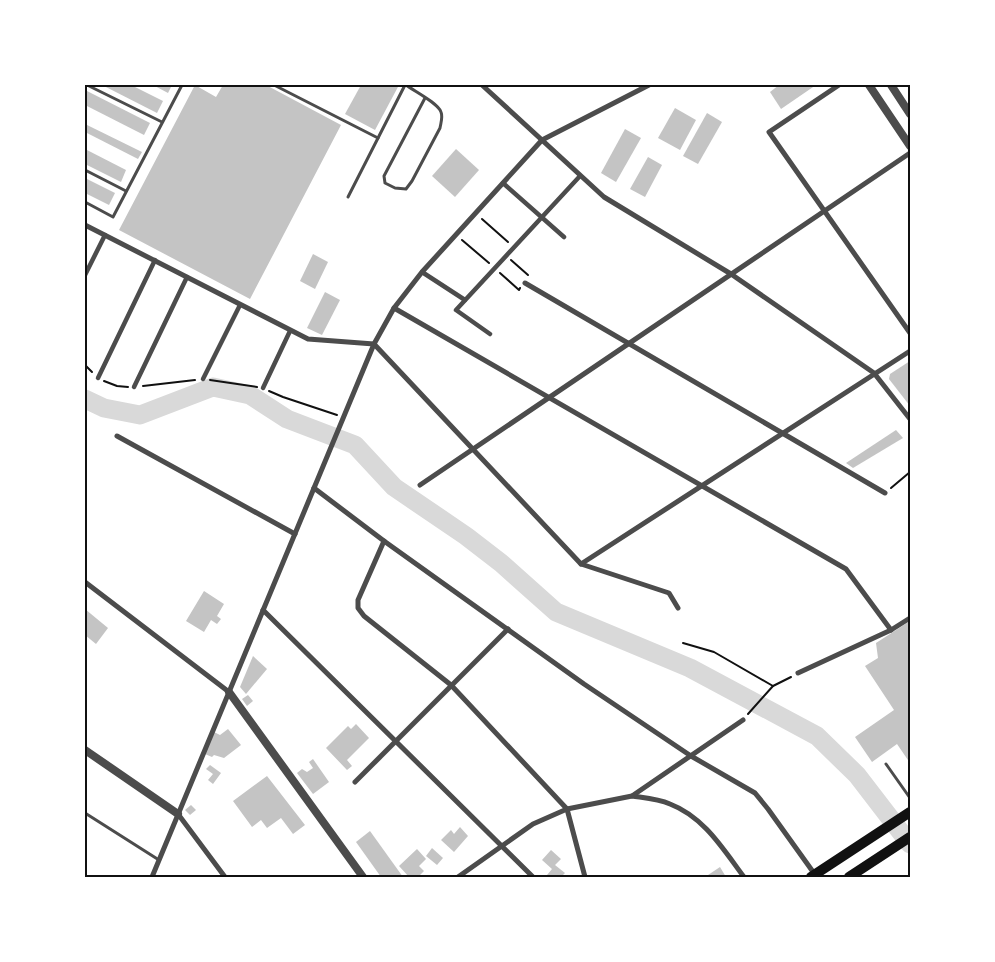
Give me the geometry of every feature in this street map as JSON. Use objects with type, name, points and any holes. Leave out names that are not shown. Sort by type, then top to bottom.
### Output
[{"type":"main road","points":[[814,876],[908,814]]},
{"type":"main road","points":[[849,877],[910,837]]},
{"type":"street","points":[[482,85],[604,197],[731,274],[874,374],[910,419]]},
{"type":"street","points":[[152,877],[374,344],[394,308],[422,272],[542,140],[638,88],[648,85]]},
{"type":"street","points":[[839,85],[769,132],[910,333]]},
{"type":"street","points":[[869,85],[910,146]]},
{"type":"street","points":[[891,85],[910,114]]},
{"type":"street","points":[[420,484],[910,153]]},
{"type":"street","points":[[490,334],[456,310],[580,176]]},
{"type":"street","points":[[503,183],[564,237]]},
{"type":"street","points":[[85,225],[308,339],[374,344],[581,564],[669,593],[678,608]]},
{"type":"street","points":[[85,275],[105,235]]},
{"type":"street","points":[[98,378],[154,260]]},
{"type":"street","points":[[422,272],[465,300]]},
{"type":"street","points":[[134,387],[187,277]]},
{"type":"street","points":[[525,283],[885,493]]},
{"type":"street","points":[[203,379],[240,305]]},
{"type":"street","points":[[394,308],[846,569],[891,630]]},
{"type":"street","points":[[263,388],[290,331]]},
{"type":"street","points":[[581,564],[910,350]]},
{"type":"street","points":[[117,436],[295,534]]},
{"type":"street","points":[[314,488],[384,541],[584,684],[691,756],[755,793],[814,876]]},
{"type":"street","points":[[384,541],[358,600],[358,608],[364,616],[452,685],[566,809],[585,877]]},
{"type":"street","points":[[85,582],[229,692],[363,877]]},
{"type":"street","points":[[263,610],[533,877]]},
{"type":"street","points":[[798,674],[891,630],[910,618]]},
{"type":"street","points":[[354,782],[508,629]]},
{"type":"street","points":[[632,796],[743,720]]},
{"type":"street","points":[[85,750],[178,814],[225,877]]},
{"type":"street","points":[[458,877],[532,824],[566,809],[632,796],[670,804],[698,820],[712,834],[744,877]]},
{"type":"lane","points":[[87,85],[162,122]]},
{"type":"lane","points":[[85,202],[113,216],[182,85]]},
{"type":"lane","points":[[274,85],[378,138]]},
{"type":"lane","points":[[348,197],[405,85],[425,98],[441,110],[442,120],[440,128],[406,189],[394,188],[385,182],[384,176],[425,98]]},
{"type":"lane","points":[[85,170],[126,191]]},
{"type":"lane","points":[[886,764],[910,798]]},
{"type":"lane","points":[[85,813],[159,860]]},
{"type":"path","points":[[476,214],[514,248]]},
{"type":"path","points":[[85,365],[98,378],[117,386],[134,387],[203,379],[263,388],[343,419]]},
{"type":"path","points":[[885,493],[910,472]]},
{"type":"path","points":[[683,642],[714,652],[773,686]]},
{"type":"path","points":[[743,720],[773,686],[798,674]]},
{"type":"building","points":[[102,85],[131,85],[163,101],[157,113]]},
{"type":"building","points":[[153,85],[172,85],[168,93]]},
{"type":"building","points":[[195,85],[216,97],[223,85],[266,85],[341,125],[250,299],[119,230]]},
{"type":"building","points":[[361,85],[399,85],[375,130],[345,114]]},
{"type":"building","points":[[779,85],[816,85],[781,109],[770,92]]},
{"type":"building","points":[[85,90],[150,123],[144,135],[85,105]]},
{"type":"building","points":[[675,108],[696,120],[680,150],[658,138]]},
{"type":"building","points":[[707,113],[722,122],[698,164],[683,156]]},
{"type":"building","points":[[85,124],[142,152],[138,159],[85,132]]},
{"type":"building","points":[[625,129],[641,138],[616,182],[601,173]]},
{"type":"building","points":[[85,149],[126,170],[121,182],[85,164]]},
{"type":"building","points":[[456,149],[479,170],[455,197],[432,176]]},
{"type":"building","points":[[648,157],[662,165],[645,197],[630,189]]},
{"type":"building","points":[[85,178],[115,193],[109,205],[85,193]]},
{"type":"building","points":[[313,254],[328,262],[315,289],[300,281]]},
{"type":"building","points":[[325,292],[340,300],[322,335],[307,328]]},
{"type":"building","points":[[910,361],[910,406],[889,379],[890,374]]},
{"type":"building","points":[[896,430],[903,438],[853,468],[846,463]]},
{"type":"building","points":[[204,591],[224,604],[217,616],[221,619],[217,624],[211,620],[204,632],[186,621]]},
{"type":"building","points":[[85,609],[108,628],[96,644],[85,635]]},
{"type":"building","points":[[910,621],[910,763],[897,744],[872,762],[855,737],[894,710],[865,666],[878,658],[876,643]]},
{"type":"building","points":[[253,656],[267,669],[246,694],[240,687]]},
{"type":"building","points":[[248,695],[253,701],[247,706],[242,699]]},
{"type":"building","points":[[356,724],[369,738],[347,760],[352,766],[347,770],[326,748],[348,726],[351,729]]},
{"type":"building","points":[[228,729],[241,745],[224,758],[205,754],[214,732],[220,735]]},
{"type":"building","points":[[313,759],[329,782],[313,794],[297,773],[302,769],[307,772],[313,768],[309,762]]},
{"type":"building","points":[[210,765],[221,773],[213,784],[208,780],[213,774],[206,769]]},
{"type":"building","points":[[267,776],[305,825],[293,834],[281,818],[267,828],[261,820],[252,827],[233,801]]},
{"type":"building","points":[[191,805],[196,810],[190,815],[185,810]]},
{"type":"building","points":[[460,827],[468,836],[454,852],[441,840],[451,830],[454,834]]},
{"type":"building","points":[[370,831],[403,877],[381,877],[356,842]]},
{"type":"building","points":[[432,848],[443,858],[437,865],[426,856]]},
{"type":"building","points":[[417,849],[426,859],[419,866],[424,871],[418,877],[409,877],[399,866]]},
{"type":"building","points":[[551,850],[561,859],[555,865],[565,873],[561,877],[550,877],[547,875],[552,869],[542,860]]},
{"type":"building","points":[[720,867],[726,877],[705,877]]},
{"type":"waterway","points":[[85,399],[104,408],[140,415],[213,387],[250,395],[287,419],[355,445],[394,487],[466,536],[501,563],[556,612],[690,668],[817,736],[857,775],[910,844]]}]
